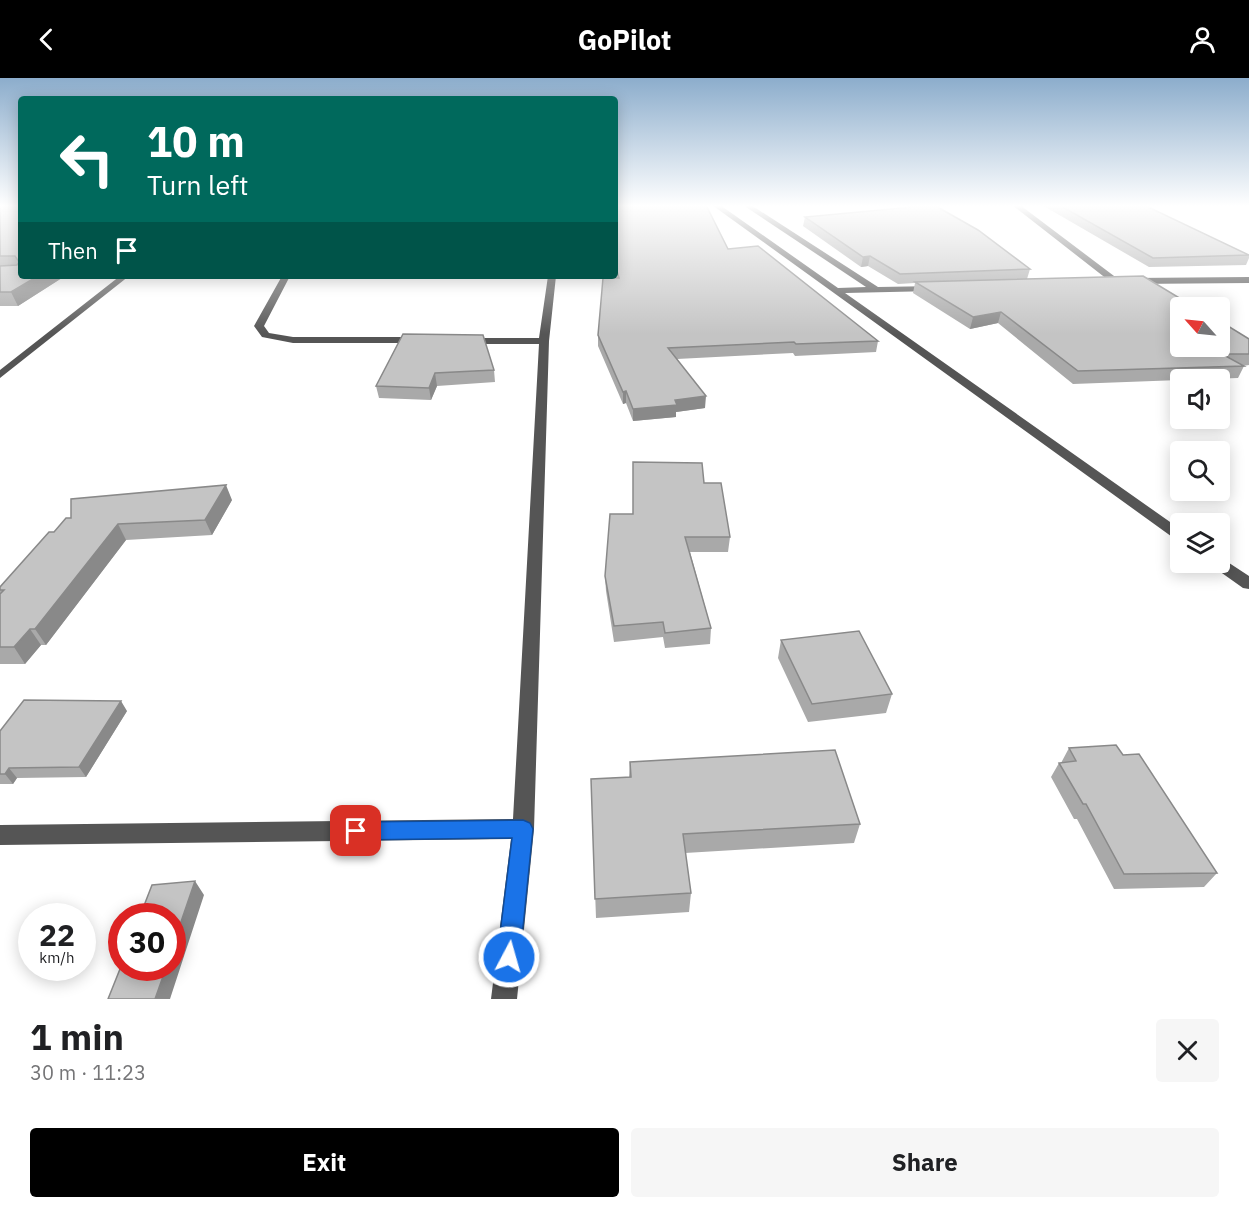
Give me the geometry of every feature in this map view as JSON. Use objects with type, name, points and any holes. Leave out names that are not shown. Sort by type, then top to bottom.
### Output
[{"type":"street","points":[[775,248],[1170,529]]},
{"type":"street","points":[[812,248],[876,290]]},
{"type":"street","points":[[1071,248],[1115,282]]},
{"type":"street","points":[[0,375],[121,279]]},
{"type":"street","points":[[284,279],[259,326],[266,335],[294,340],[424,340]]},
{"type":"street","points":[[504,999],[523,829],[544,341],[552,279]]},
{"type":"street","points":[[1103,282],[1249,280]]},
{"type":"street","points":[[836,291],[948,287]]},
{"type":"street","points":[[448,340],[544,341]]},
{"type":"street","points":[[1230,571],[1249,584]]},
{"type":"street","points":[[0,835],[523,829]]},
{"type":"building","points":[[0,248],[18,248],[18,260],[15,256],[0,256]]},
{"type":"building","points":[[618,248],[761,248],[878,341],[668,348],[706,396],[675,400],[677,405],[633,409],[598,335],[603,279],[619,278]]},
{"type":"building","points":[[850,248],[1002,248],[1030,269],[900,274],[870,256],[863,257]]},
{"type":"building","points":[[1135,248],[1234,248],[1249,255],[1153,258]]},
{"type":"building","points":[[18,264],[18,279],[33,279],[11,292],[0,292],[0,266]]},
{"type":"building","points":[[1143,276],[1178,297],[1170,297],[1170,357],[1228,357],[1244,366],[1078,371],[1001,312],[973,317],[915,282]]},
{"type":"building","points":[[1230,327],[1249,339],[1249,354],[1230,354]]},
{"type":"building","points":[[403,334],[483,335],[494,370],[435,373],[429,388],[376,386]]},
{"type":"building","points":[[633,462],[702,463],[704,483],[721,483],[730,537],[685,537],[711,628],[665,633],[663,622],[614,626],[605,576],[610,514],[633,514]]},
{"type":"building","points":[[226,485],[205,520],[118,524],[35,629],[30,629],[14,647],[0,647],[0,594],[4,590],[0,590],[0,587],[49,532],[54,532],[66,518],[71,518],[71,499]]},
{"type":"building","points":[[859,631],[892,694],[812,704],[781,640]]},
{"type":"building","points":[[24,700],[121,701],[79,767],[9,768],[5,774],[0,774],[0,731]]},
{"type":"building","points":[[1116,745],[1123,755],[1139,754],[1217,873],[1124,874],[1086,804],[1083,804],[1059,763],[1076,761],[1069,748]]},
{"type":"building","points":[[835,750],[860,824],[683,834],[691,893],[595,899],[591,779],[631,777],[630,762]]},
{"type":"building","points":[[195,881],[186,907],[186,903],[145,903],[152,885]]},
{"type":"building","points":[[115,981],[161,981],[155,999],[108,999]]},
{"type":"route","points":[[356,831],[523,829],[509,957]]}]
